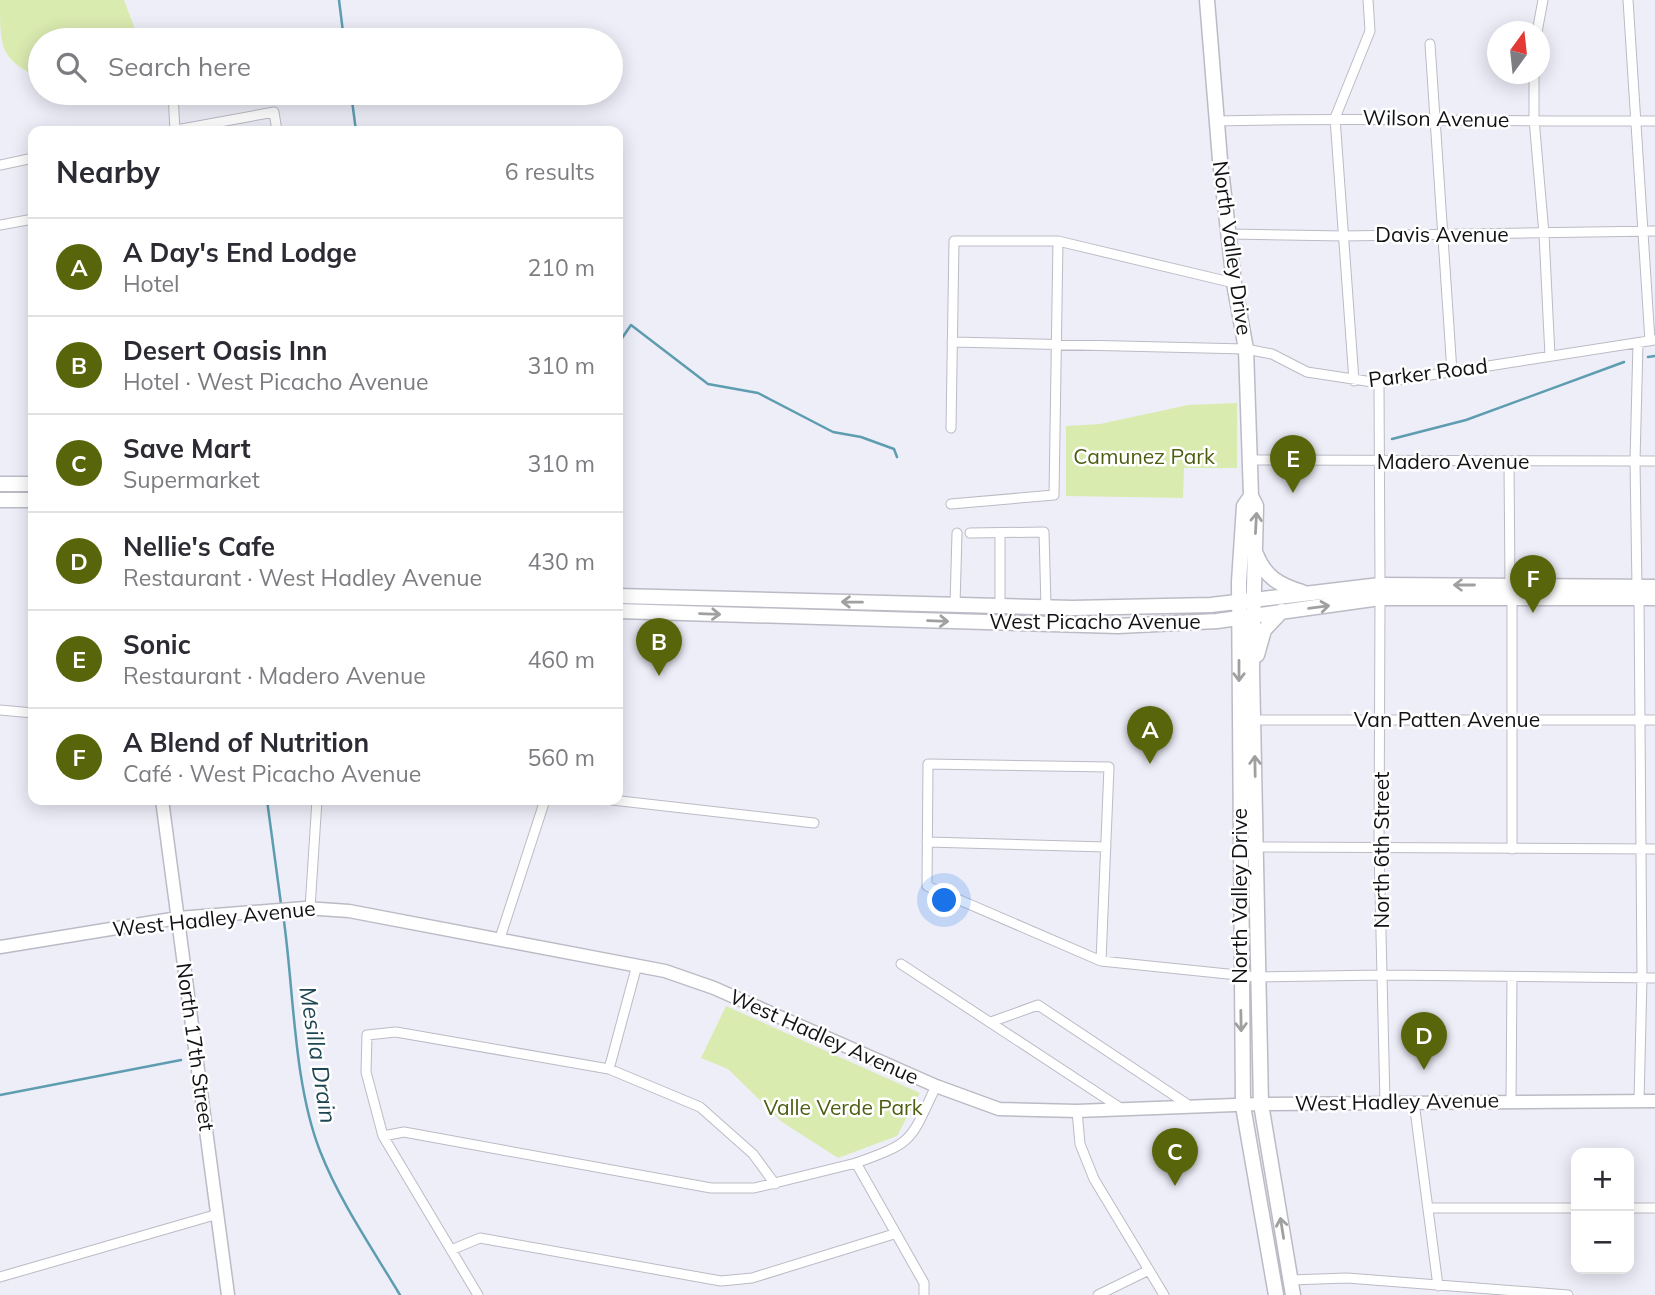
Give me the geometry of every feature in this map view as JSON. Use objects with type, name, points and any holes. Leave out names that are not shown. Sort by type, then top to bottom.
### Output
[{"type":"main road","name":"North Valley Drive","points":[[1207,0],[1216,121],[1234,283],[1246,349],[1251,496],[1256,506],[1254,549],[1245,618],[1255,720],[1261,1104],[1291,1288]]},
{"type":"main road","points":[[0,484],[28,484]]},
{"type":"main road","name":"North Valley Drive","points":[[1245,602],[1239,568],[1244,506],[1251,496]]},
{"type":"main road","points":[[0,500],[28,500]]},
{"type":"main road","points":[[1254,549],[1270,578],[1283,586],[1307,593]]},
{"type":"main road","points":[[1211,605],[1226,596],[1239,568]]},
{"type":"main road","name":"West Picacho Avenue","points":[[623,607],[1211,605],[1307,593],[1638,592],[1655,587]]},
{"type":"main road","name":"West Picacho Avenue","points":[[623,607],[1118,626],[1245,618],[1380,591]]},
{"type":"main road","name":"West Picacho Avenue","points":[[1638,592],[1655,598]]},
{"type":"main road","points":[[1252,670],[1264,630],[1282,611]]},
{"type":"main road","name":"North Valley Drive","points":[[1245,618],[1239,645],[1238,720],[1243,1106],[1276,1295]]},
{"type":"main road","points":[[1217,621],[1228,626],[1239,645]]},
{"type":"street","points":[[1353,381],[1335,118],[1370,30],[1368,0]]},
{"type":"street","points":[[1539,21],[1543,0]]},
{"type":"street","points":[[1628,0],[1652,341]]},
{"type":"street","points":[[1430,44],[1452,372]]},
{"type":"street","points":[[1534,84],[1550,356]]},
{"type":"street","points":[[173,105],[174,126]]},
{"type":"street","points":[[202,126],[274,113],[275,126]]},
{"type":"street","name":"Wilson Avenue","points":[[1216,121],[1335,118],[1435,122],[1534,119],[1655,121]]},
{"type":"street","points":[[0,165],[28,159]]},
{"type":"street","points":[[0,225],[28,220]]},
{"type":"street","name":"Davis Avenue","points":[[1229,233],[1344,236],[1655,231]]},
{"type":"street","points":[[951,428],[954,241],[1058,241],[1234,283]]},
{"type":"street","points":[[951,504],[1054,495],[1058,241]]},
{"type":"street","name":"Parker Road","points":[[952,342],[1246,349],[1272,354],[1307,372],[1379,383],[1652,341]]},
{"type":"street","points":[[1638,343],[1635,461],[1642,978],[1639,1101]]},
{"type":"street","name":"North 6th Street","points":[[1379,383],[1382,720],[1379,848],[1385,1103]]},
{"type":"street","name":"Madero Avenue","points":[[1251,460],[1655,461]]},
{"type":"street","points":[[1509,462],[1512,849]]},
{"type":"street","points":[[970,533],[1044,532],[1046,607]]},
{"type":"street","points":[[955,605],[957,533]]},
{"type":"street","points":[[1000,533],[1000,606]]},
{"type":"street","points":[[0,710],[28,713]]},
{"type":"street","name":"Van Patten Avenue","points":[[1238,720],[1655,720]]},
{"type":"street","points":[[1101,961],[1109,767],[928,764],[927,886],[1101,961],[1257,977],[1384,975],[1655,978]]},
{"type":"street","points":[[623,801],[814,823]]},
{"type":"street","name":"North 17th Street","points":[[163,805],[228,1295]]},
{"type":"street","points":[[310,908],[317,805]]},
{"type":"street","points":[[500,938],[543,805]]},
{"type":"street","points":[[927,842],[1106,847]]},
{"type":"street","points":[[1240,847],[1655,849]]},
{"type":"street","name":"West Hadley Avenue","points":[[0,947],[178,918],[282,909],[341,910],[637,965],[714,988],[936,1086],[999,1109],[1077,1111],[1261,1104],[1655,1101]]},
{"type":"street","points":[[901,964],[1123,1110]]},
{"type":"street","points":[[609,1069],[637,965]]},
{"type":"street","points":[[1511,1101],[1512,977]]},
{"type":"street","points":[[991,1022],[1038,1005],[1193,1108]]},
{"type":"street","points":[[478,1295],[383,1136],[366,1072],[367,1035],[396,1032],[609,1069],[700,1107],[753,1154],[775,1184]]},
{"type":"street","points":[[383,1136],[404,1132],[710,1188],[754,1188],[856,1163],[898,1148],[913,1135],[936,1086]]},
{"type":"street","points":[[1414,1102],[1430,1208],[1438,1286]]},
{"type":"street","points":[[1077,1111],[1080,1144],[1094,1179],[1164,1295]]},
{"type":"street","points":[[856,1163],[924,1283],[924,1295]]},
{"type":"street","points":[[1430,1208],[1571,1208]]},
{"type":"street","points":[[1634,1208],[1655,1208]]},
{"type":"street","points":[[0,1277],[218,1214]]},
{"type":"street","points":[[451,1250],[480,1238],[721,1281],[752,1278],[894,1234]]},
{"type":"street","points":[[1098,1295],[1149,1270]]},
{"type":"street","points":[[1291,1288],[1347,1278],[1568,1295]]},
{"type":"green space","points":[[0,0],[124,0],[134,28],[28,28],[28,72],[10,58],[2,41]]},
{"type":"green space","name":"Camunez Park","points":[[1237,403],[1237,468],[1184,468],[1183,498],[1066,496],[1066,426],[1100,424],[1188,405]]},
{"type":"green space","name":"Valle Verde Park","points":[[726,1006],[920,1093],[897,1136],[838,1158],[782,1122],[728,1069],[701,1058]]},
{"type":"waterway","name":"Mesilla Drain","points":[[339,0],[342,28]]},
{"type":"waterway","name":"Mesilla Drain","points":[[353,105],[355,126]]},
{"type":"waterway","points":[[623,337],[631,325],[708,384],[758,393],[833,432],[861,437],[894,449],[897,457]]},
{"type":"waterway","points":[[1648,357],[1655,356]]},
{"type":"waterway","points":[[1392,439],[1466,420],[1624,362]]},
{"type":"waterway","name":"Mesilla Drain","points":[[268,805],[281,904]]},
{"type":"waterway","name":"Mesilla Drain","points":[[283,914],[299,1065],[311,1124],[337,1188],[400,1295]]},
{"type":"waterway","points":[[0,1095],[181,1060]]},
{"type":"place","name":"Sonic","points":[[1293,493]]},
{"type":"place","name":"A Blend of Nutrition","points":[[1533,613]]},
{"type":"place","name":"Desert Oasis Inn","points":[[659,676]]},
{"type":"place","name":"A Day's End Lodge","points":[[1150,764]]},
{"type":"place","name":"Nellie's Cafe","points":[[1424,1070]]},
{"type":"place","name":"Save Mart","points":[[1175,1186]]}]
